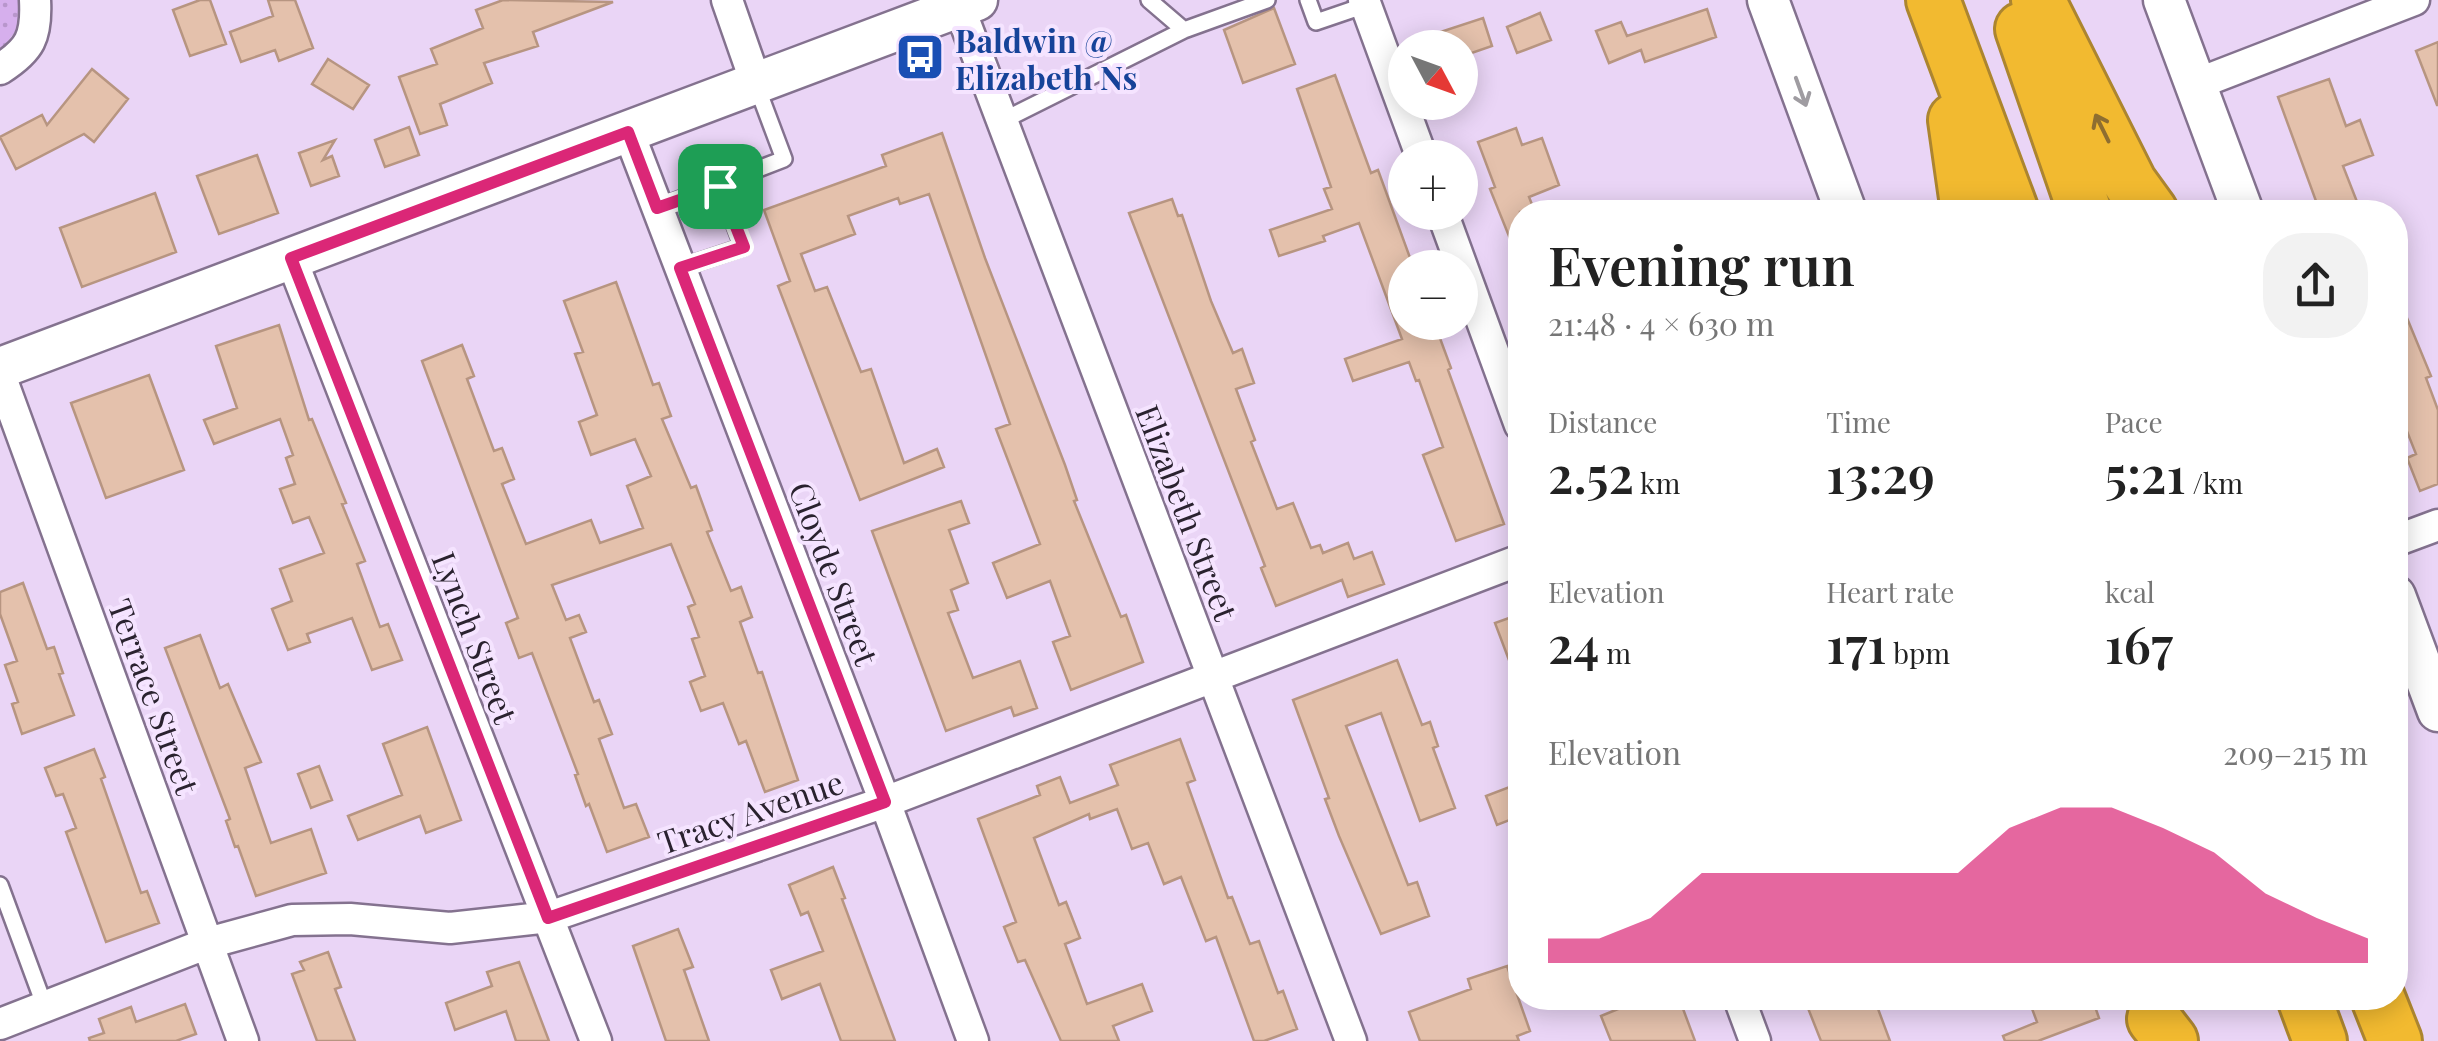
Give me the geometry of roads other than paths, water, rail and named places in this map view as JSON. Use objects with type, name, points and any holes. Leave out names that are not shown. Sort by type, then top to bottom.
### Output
[{"type":"highway","points":[[2012,0],[2081,200]]},
{"type":"highway","points":[[2038,0],[2130,183],[2142,200]]},
{"type":"highway","points":[[1936,10],[1966,200]]},
{"type":"highway","points":[[1936,10],[2007,200]]},
{"type":"highway","points":[[2308,1010],[2320,1041]]},
{"type":"highway","points":[[2383,1010],[2395,1041]]},
{"type":"main road","points":[[1768,0],[1842,200]]},
{"type":"main road","points":[[2164,0],[2238,200]]},
{"type":"main road","points":[[0,371],[968,4]]},
{"type":"main road","points":[[2408,631],[2438,711]]},
{"type":"street","points":[[0,69],[25,53],[36,22],[35,0]]},
{"type":"street","points":[[727,0],[756,83]]},
{"type":"street","points":[[2194,85],[2414,0]]},
{"type":"street","points":[[1365,2],[1415,140]]},
{"type":"street","name":"Elizabeth Street","points":[[968,4],[1002,121],[1351,1041]]},
{"type":"street","name":"Cloyde Street","points":[[628,132],[973,1041]]},
{"type":"street","points":[[1449,230],[1508,392]]},
{"type":"street","name":"Lynch Street","points":[[291,258],[596,1041]]},
{"type":"street","name":"Terrace Street","points":[[0,371],[243,1041]]},
{"type":"street","points":[[2408,536],[2438,526]]},
{"type":"street","name":"Tracy Avenue","points":[[0,1024],[208,943],[292,920],[450,928],[548,918],[885,802],[1508,565]]},
{"type":"street","points":[[1743,1010],[1755,1041]]},
{"type":"lane","points":[[1149,0],[1184,30]]},
{"type":"lane","points":[[1002,121],[1224,7],[1267,0]]},
{"type":"lane","points":[[1308,0],[1316,22],[1365,2]]},
{"type":"lane","points":[[657,208],[784,159],[756,83]]},
{"type":"lane","points":[[680,268],[744,247],[720,186]]},
{"type":"lane","points":[[0,885],[45,1007]]},
{"type":"place","name":"Baldwin @ Elizabeth Ns","points":[[920,57]]}]
